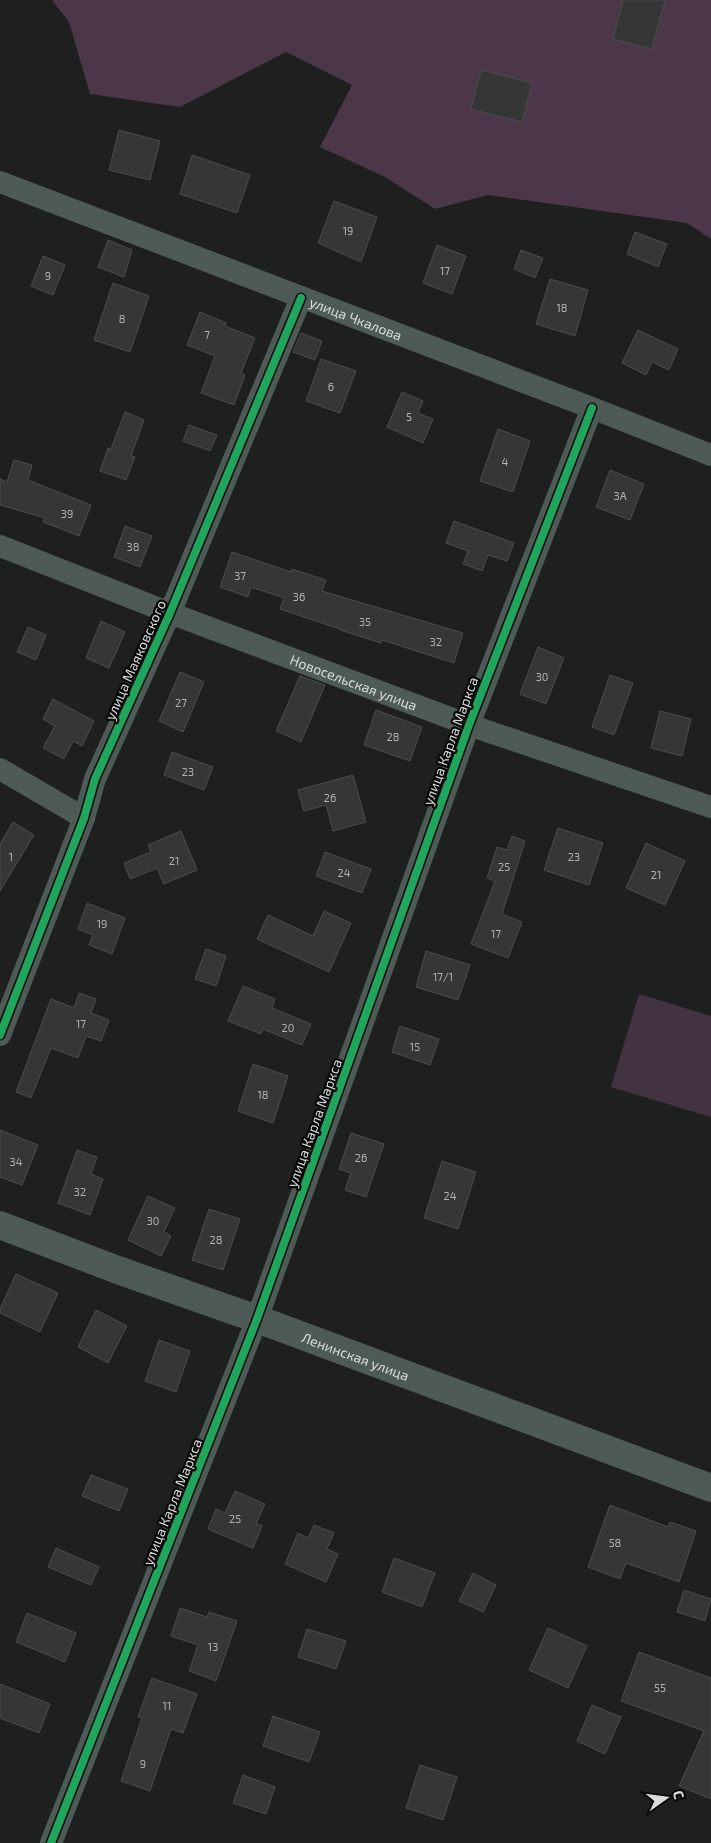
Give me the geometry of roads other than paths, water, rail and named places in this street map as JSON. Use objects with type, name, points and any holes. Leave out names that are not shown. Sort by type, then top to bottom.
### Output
[{"type":"street","name":"улица Чкалова","points":[[0,182],[711,455]]},
{"type":"street","name":"улица Маяковского","points":[[0,1035],[84,818],[95,779],[170,613],[301,298]]},
{"type":"street","name":"улица Карла Маркса","points":[[51,1843],[257,1319],[469,725],[592,408]]},
{"type":"street","name":"Новосельская улица","points":[[0,546],[170,613],[469,725],[711,807]]},
{"type":"street","points":[[0,769],[84,818]]},
{"type":"street","name":"Ленинская улица","points":[[0,1225],[711,1488]]}]
